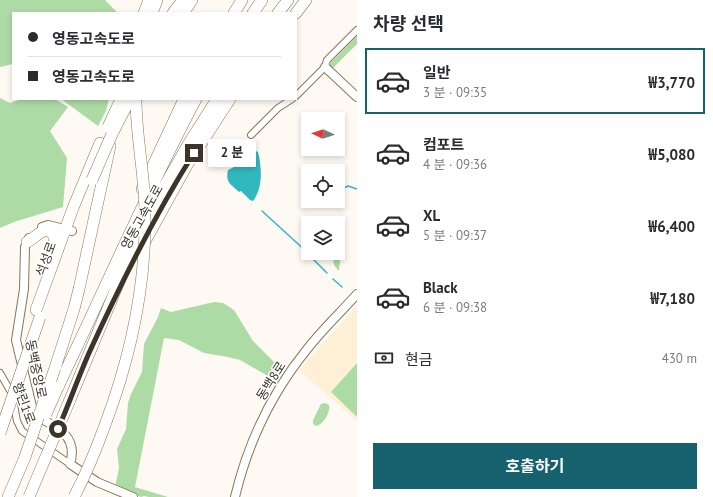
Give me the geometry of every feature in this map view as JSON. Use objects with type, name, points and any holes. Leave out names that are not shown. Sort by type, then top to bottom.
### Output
[{"type":"highway","points":[[144,12],[149,0]]},
{"type":"highway","points":[[152,12],[158,0]]},
{"type":"highway","points":[[174,12],[183,0]]},
{"type":"highway","points":[[184,12],[192,0]]},
{"type":"highway","points":[[235,12],[242,0]]},
{"type":"highway","points":[[254,12],[262,0]]},
{"type":"highway","points":[[279,12],[288,0]]},
{"type":"highway","points":[[297,12],[306,0]]},
{"type":"highway","points":[[89,178],[121,100]]},
{"type":"highway","points":[[25,457],[74,309],[121,100]]},
{"type":"highway","name":"석성로","points":[[0,433],[38,314],[89,178],[129,100]]},
{"type":"highway","points":[[74,497],[89,466],[116,397],[128,358],[141,293],[144,258],[145,213],[137,130],[136,100]]},
{"type":"highway","name":"영동고속도로","points":[[78,345],[124,229],[166,135],[184,100]]},
{"type":"highway","name":"영동고속도로","points":[[8,497],[25,457],[137,217],[176,136],[195,100]]},
{"type":"highway","name":"영동고속도로","points":[[28,497],[143,224],[189,143],[216,100]]},
{"type":"highway","name":"영동고속도로","points":[[89,354],[129,271],[159,215],[187,165],[229,100]]},
{"type":"highway","points":[[0,417],[38,314],[45,286],[48,265],[55,243],[55,237],[49,230],[45,230],[27,242]]},
{"type":"highway","points":[[45,286],[69,230]]},
{"type":"street","points":[[297,95],[326,67],[327,60],[357,30]]},
{"type":"street","points":[[326,67],[357,97]]},
{"type":"street","points":[[251,135],[278,108],[290,100]]},
{"type":"street","points":[[27,242],[36,229],[44,226],[53,226],[69,230]]},
{"type":"street","name":"동백중앙로","points":[[27,242],[25,247],[22,300],[16,340],[17,349],[34,415],[65,433],[73,449],[70,464]]},
{"type":"street","name":"동백8로","points":[[235,497],[248,454],[268,407],[285,379],[307,349],[357,294]]},
{"type":"street","name":"향린1로","points":[[0,373],[12,394],[17,420],[22,432],[70,464]]},
{"type":"street","points":[[70,464],[97,482],[133,497]]},
{"type":"shaded area","points":[[356,307],[357,308],[357,421],[299,370]]},
{"type":"green space","points":[[0,0],[105,0],[117,12],[12,12],[12,64],[0,67]]},
{"type":"green space","points":[[357,36],[357,44],[333,68],[330,65],[331,62]]},
{"type":"green space","points":[[0,98],[10,103],[19,100],[57,100],[68,107],[50,131],[67,158],[63,207],[14,222],[0,228]]},
{"type":"green space","points":[[62,100],[109,100],[106,111],[98,126]]},
{"type":"green space","points":[[340,260],[339,271],[335,267],[333,261]]},
{"type":"green space","points":[[214,302],[223,303],[234,310],[253,341],[282,370],[275,380],[240,360],[204,353],[179,340],[164,338],[135,487],[168,497],[141,497],[115,487],[119,468],[117,449],[126,429],[128,403],[142,372],[144,344],[161,308],[171,312]]},
{"type":"green space","points":[[357,363],[357,415],[356,416],[331,392]]},
{"type":"green space","points":[[325,403],[329,405],[328,414],[324,421],[316,426],[313,424],[313,420],[321,404]]},
{"type":"water","points":[[252,149],[258,152],[261,171],[259,190],[253,201],[241,191],[239,192],[233,187],[227,178],[228,170],[236,166]]},
{"type":"waterway","points":[[345,188],[348,186],[357,189]]},
{"type":"waterway","points":[[262,211],[301,247]]},
{"type":"waterway","points":[[314,260],[327,273]]},
{"type":"waterway","points":[[333,279],[342,287]]},
{"type":"route","points":[[58,429],[89,354],[129,271],[194,153]]}]
